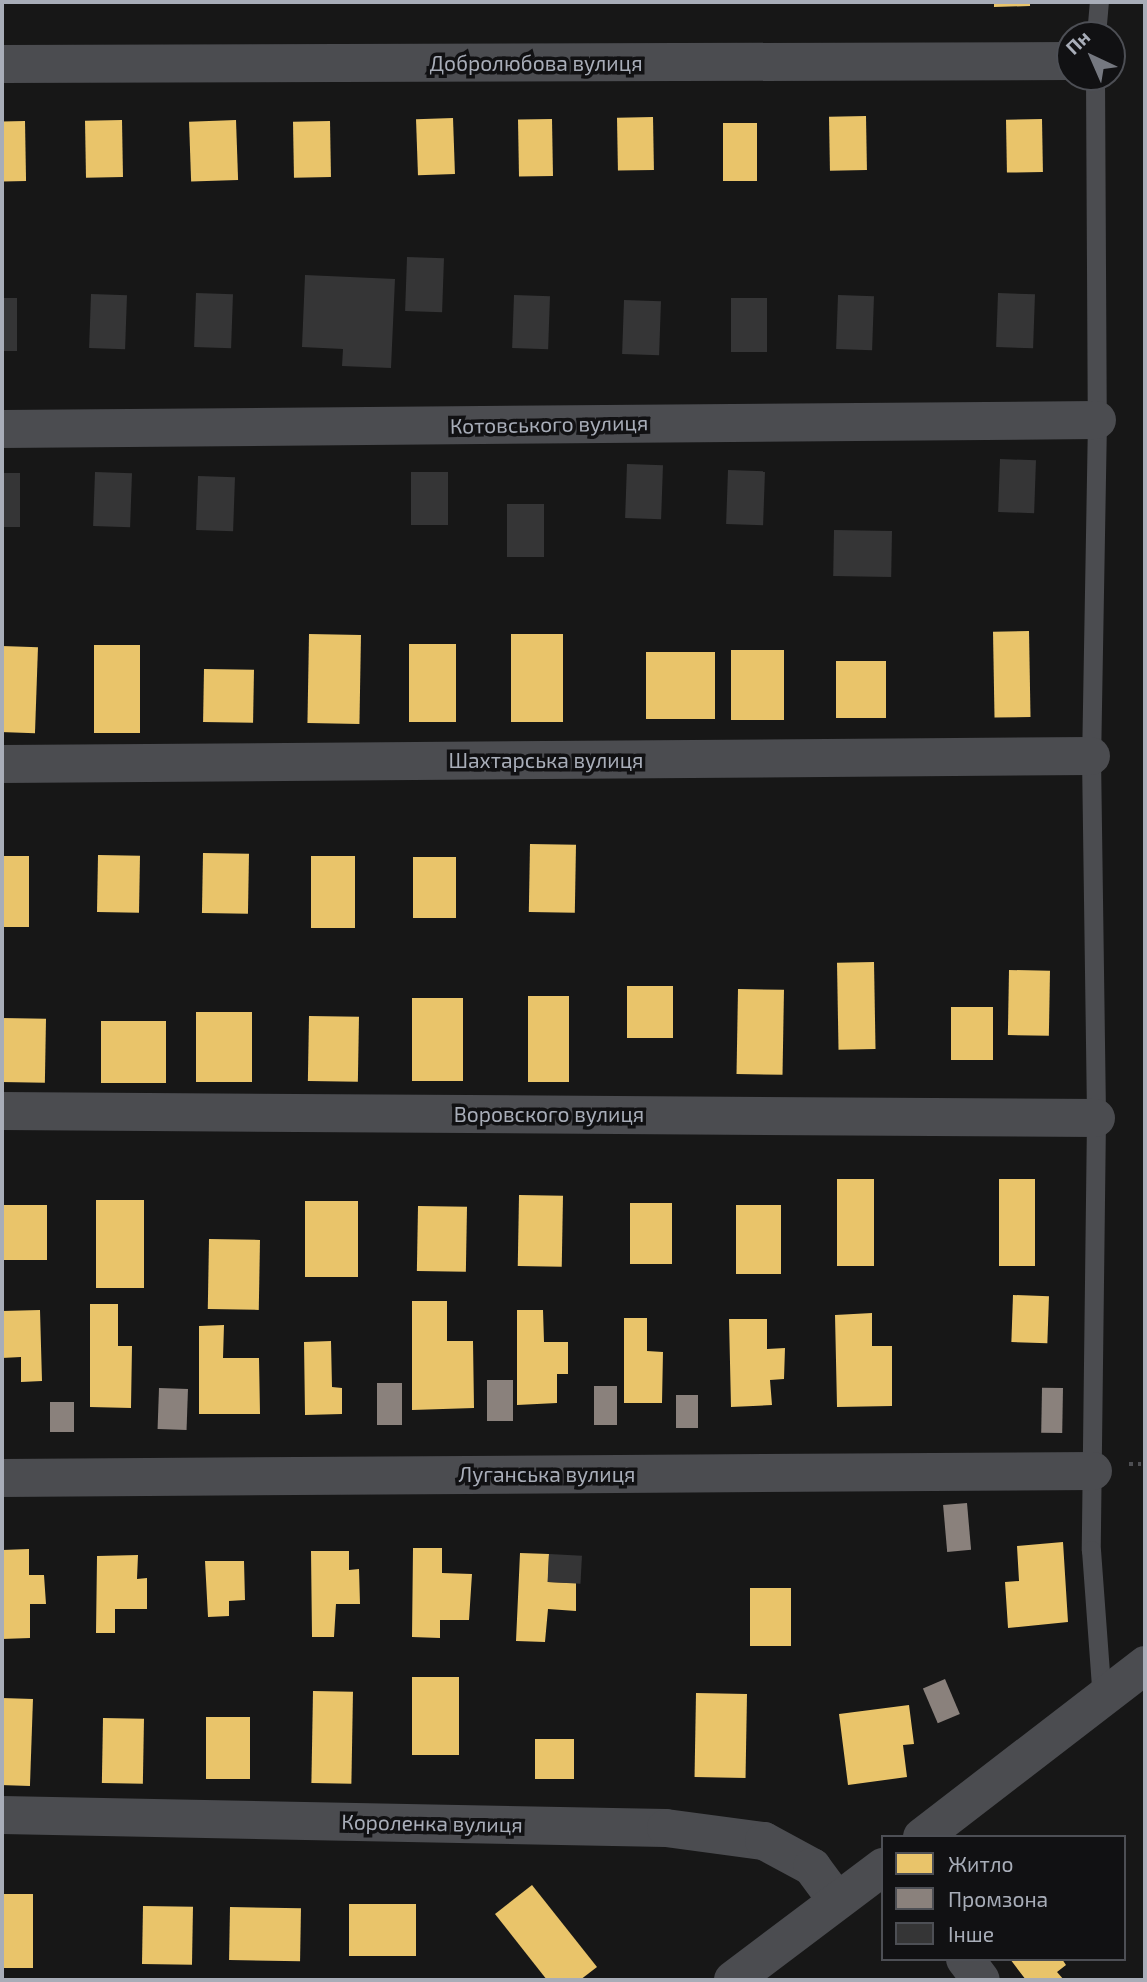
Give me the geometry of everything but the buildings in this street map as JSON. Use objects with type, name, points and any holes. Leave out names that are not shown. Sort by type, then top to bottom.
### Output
[{"type":"street","name":"Добролюбова вулиця","points":[[2,64],[1056,61]]},
{"type":"street","name":"Котовського вулиця","points":[[2,429],[1097,419]]},
{"type":"street","name":"Шахтарська вулиця","points":[[2,764],[1091,756]]},
{"type":"street","name":"Воровского вулиця","points":[[2,1111],[1096,1118]]},
{"type":"street","name":"Луганська вулиця","points":[[2,1478],[1093,1471]]},
{"type":"street","points":[[925,1835],[1145,1665]]},
{"type":"street","name":"Короленка вулиця","points":[[2,1815],[666,1828],[764,1841],[812,1867],[837,1901]]},
{"type":"street","points":[[733,1980],[881,1868]]},
{"type":"street","points":[[967,1961],[981,1980]]},
{"type":"lane","points":[[1097,21],[1099,2]]},
{"type":"lane","points":[[1095,91],[1097,419],[1091,756],[1096,1118],[1091,1550],[1102,1699]]}]
